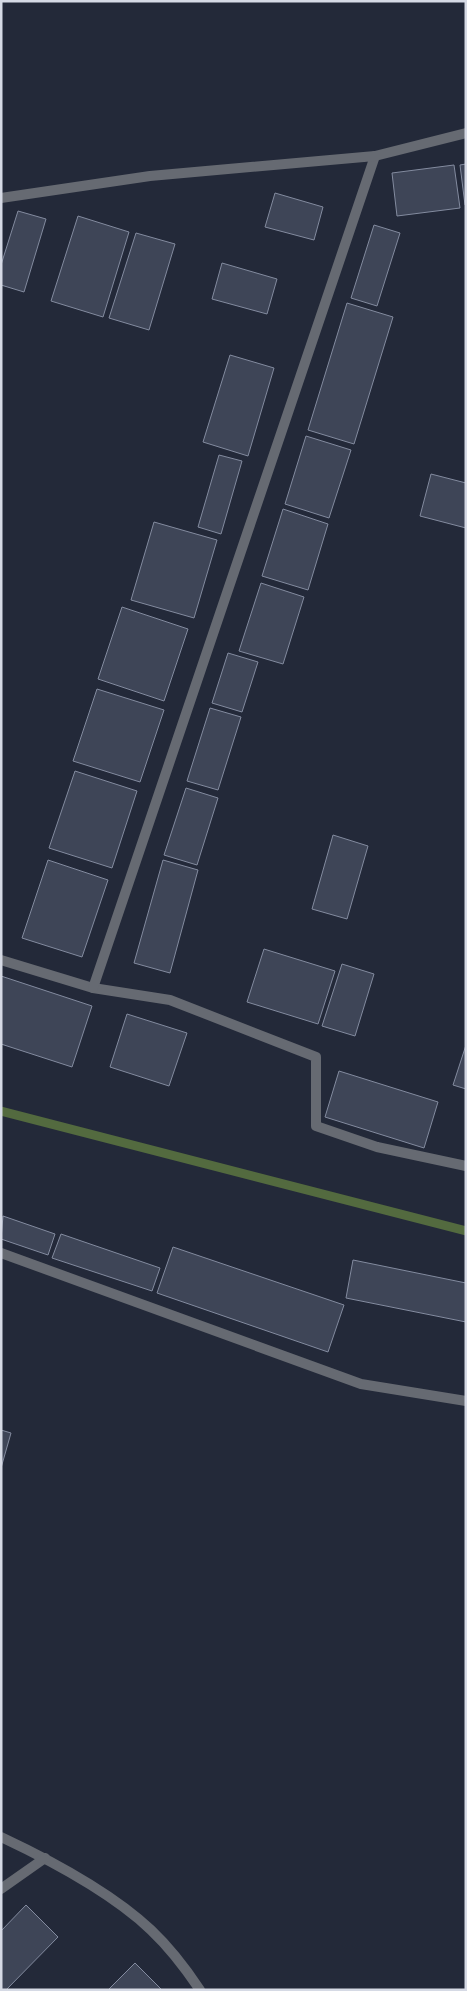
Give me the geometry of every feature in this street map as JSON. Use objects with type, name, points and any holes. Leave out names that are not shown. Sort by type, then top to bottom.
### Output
[{"type":"street","points":[[1,198],[150,176],[374,156],[466,133]]},
{"type":"street","points":[[94,988],[374,156]]},
{"type":"street","points":[[1,960],[94,988],[170,1000],[316,1057],[316,1126],[377,1147],[466,1166]]},
{"type":"street","points":[[1,1253],[361,1384],[466,1401]]},
{"type":"street","points":[[1,1837],[45,1858],[117,1903],[151,1930],[182,1963],[200,1990]]},
{"type":"street","points":[[1,1889],[45,1858]]},
{"type":"building","points":[[466,164],[466,205],[465,205],[460,165]]},
{"type":"building","points":[[454,165],[460,208],[397,216],[392,173]]},
{"type":"building","points":[[275,193],[323,207],[314,240],[265,227]]},
{"type":"building","points":[[18,211],[46,219],[24,292],[1,285],[1,265]]},
{"type":"building","points":[[78,216],[129,232],[103,317],[51,301]]},
{"type":"building","points":[[374,225],[400,233],[377,306],[351,298]]},
{"type":"building","points":[[136,233],[175,244],[149,330],[109,318]]},
{"type":"building","points":[[222,263],[277,279],[267,314],[212,299]]},
{"type":"building","points":[[347,303],[393,317],[354,444],[308,430]]},
{"type":"building","points":[[230,355],[274,368],[248,456],[203,442]]},
{"type":"building","points":[[306,436],[351,450],[329,518],[285,504]]},
{"type":"building","points":[[219,455],[242,461],[221,534],[198,527]]},
{"type":"building","points":[[431,474],[466,483],[466,528],[420,516]]},
{"type":"building","points":[[283,509],[328,524],[308,590],[262,576]]},
{"type":"building","points":[[154,522],[217,540],[194,618],[131,600]]},
{"type":"building","points":[[261,583],[304,597],[283,664],[239,651]]},
{"type":"building","points":[[122,607],[188,629],[164,701],[98,679]]},
{"type":"building","points":[[228,653],[258,662],[242,712],[212,703]]},
{"type":"building","points":[[97,689],[164,710],[140,782],[73,761]]},
{"type":"building","points":[[210,708],[241,717],[218,790],[187,781]]},
{"type":"building","points":[[75,771],[137,791],[112,868],[49,848]]},
{"type":"building","points":[[186,788],[218,798],[197,865],[164,855]]},
{"type":"building","points":[[333,835],[368,846],[347,919],[312,909]]},
{"type":"building","points":[[48,860],[108,880],[82,957],[22,938]]},
{"type":"building","points":[[163,860],[198,870],[170,973],[134,963]]},
{"type":"building","points":[[264,949],[335,971],[318,1024],[247,1002]]},
{"type":"building","points":[[342,964],[374,974],[355,1036],[322,1026]]},
{"type":"building","points":[[1,976],[92,1006],[72,1067],[1,1044]]},
{"type":"building","points":[[127,1014],[187,1033],[169,1086],[110,1067]]},
{"type":"building","points":[[466,1045],[466,1089],[453,1085]]},
{"type":"building","points":[[339,1071],[438,1102],[424,1148],[325,1117]]},
{"type":"building","points":[[3,1216],[55,1234],[48,1255],[1,1239]]},
{"type":"building","points":[[61,1234],[160,1268],[152,1291],[52,1258]]},
{"type":"building","points":[[173,1247],[344,1305],[328,1352],[157,1293]]},
{"type":"building","points":[[353,1260],[466,1283],[466,1322],[346,1298]]},
{"type":"building","points":[[1,1430],[11,1433],[1,1468]]},
{"type":"building","points":[[26,1905],[58,1937],[6,1990],[1,1990],[1,1931]]},
{"type":"building","points":[[135,1963],[162,1990],[108,1990]]},
{"type":"waterway","points":[[1,1111],[466,1231]]}]
